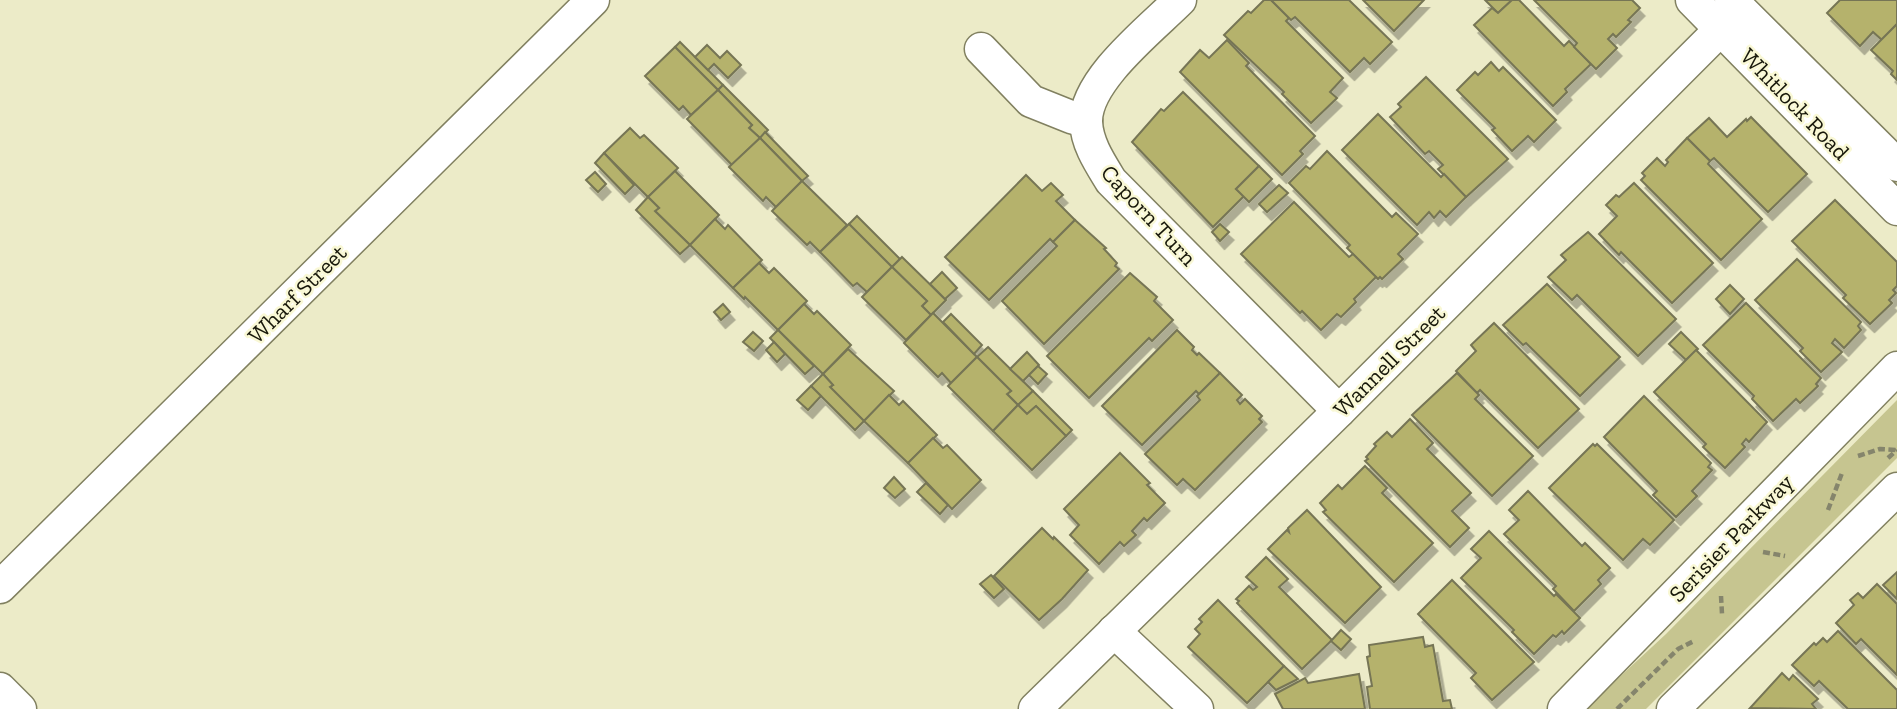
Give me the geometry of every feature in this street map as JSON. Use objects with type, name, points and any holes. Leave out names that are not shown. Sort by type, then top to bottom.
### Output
[{"type":"street","name":"Wharf Street","points":[[0,587],[593,0]]},
{"type":"street","points":[[981,49],[1031,101],[1086,121],[1090,102],[1098,86],[1118,61],[1180,0]]},
{"type":"street","name":"Whitlock Road","points":[[1692,0],[1730,13],[1897,165]]},
{"type":"street","name":"Whitlock Road","points":[[1730,13],[1897,209]]},
{"type":"street","name":"Wannell Street","points":[[1035,709],[1339,411],[1730,13]]},
{"type":"street","name":"Caporn Turn","points":[[1086,121],[1094,153],[1111,181],[1339,411]]},
{"type":"street","name":"Serisier Parkway","points":[[1564,709],[1897,368]]},
{"type":"street","points":[[1673,709],[1897,489]]},
{"type":"street","points":[[1114,631],[1197,709]]},
{"type":"street","points":[[0,689],[20,709]]},
{"type":"path","points":[[1852,462],[1868,451],[1897,450]]},
{"type":"path","points":[[1826,516],[1835,488],[1845,469]]},
{"type":"shaded area","points":[[1897,400],[1897,458],[1646,709],[1585,709],[1666,634]]},
{"type":"building","points":[[1264,0],[1271,0],[1289,18],[1286,21],[1343,78],[1330,92],[1337,98],[1311,123],[1282,94],[1284,92],[1224,35],[1248,11],[1251,13]]},
{"type":"building","points":[[1271,0],[1349,0],[1392,42],[1370,64],[1364,58],[1350,72],[1295,17],[1291,20]]},
{"type":"building","points":[[1363,0],[1424,0],[1394,31]]},
{"type":"building","points":[[1485,0],[1512,0],[1498,13]]},
{"type":"building","points":[[1512,0],[1519,0],[1564,46],[1569,41],[1591,64],[1565,89],[1567,92],[1553,106],[1474,25],[1492,8],[1498,13]]},
{"type":"building","points":[[1534,0],[1632,0],[1640,8],[1616,37],[1613,34],[1608,39],[1617,48],[1596,69],[1574,47],[1577,43]]},
{"type":"building","points":[[1840,0],[1897,0],[1897,24],[1882,40],[1873,32],[1860,46],[1827,13]]},
{"type":"building","points":[[1897,24],[1897,80],[1891,74],[1893,71],[1871,50]]},
{"type":"building","points":[[1227,40],[1249,63],[1246,66],[1315,136],[1300,151],[1303,154],[1282,175],[1180,72],[1200,50],[1209,58]]},
{"type":"building","points":[[680,42],[723,85],[718,90],[675,47]]},
{"type":"building","points":[[707,45],[720,58],[727,51],[741,65],[728,78],[714,64],[708,70],[695,57]]},
{"type":"building","points":[[675,47],[718,90],[691,115],[683,106],[679,110],[645,76]]},
{"type":"building","points":[[1491,62],[1499,71],[1503,67],[1556,120],[1534,142],[1528,136],[1512,151],[1492,130],[1495,128],[1457,90],[1475,72],[1478,75]]},
{"type":"building","points":[[1426,77],[1508,159],[1466,197],[1438,169],[1443,165],[1429,151],[1425,154],[1390,117],[1401,107],[1398,104]]},
{"type":"building","points":[[723,85],[768,130],[760,138],[749,128],[752,125],[718,90]]},
{"type":"building","points":[[718,90],[752,125],[749,128],[760,138],[732,165],[687,119]]},
{"type":"building","points":[[1183,92],[1259,166],[1236,189],[1244,196],[1213,227],[1132,142],[1161,109],[1164,111]]},
{"type":"building","points":[[1378,114],[1441,177],[1444,174],[1466,197],[1446,217],[1440,211],[1434,218],[1429,212],[1417,225],[1342,150]]},
{"type":"building","points":[[1751,117],[1807,174],[1768,212],[1714,158],[1710,161],[1687,138],[1709,118],[1727,137]]},
{"type":"building","points":[[630,128],[640,138],[644,135],[678,168],[648,197],[604,153]]},
{"type":"building","points":[[765,132],[808,176],[802,181],[760,138]]},
{"type":"building","points":[[760,138],[802,181],[776,207],[766,197],[763,201],[729,167]]},
{"type":"building","points":[[1687,138],[1710,161],[1708,164],[1762,219],[1721,260],[1641,180],[1645,176],[1642,173],[1657,158],[1665,166],[1668,162],[1666,160]]},
{"type":"building","points":[[1327,151],[1392,217],[1396,213],[1418,234],[1398,254],[1403,259],[1382,279],[1378,279],[1347,248],[1350,245],[1289,183],[1306,166],[1310,169]]},
{"type":"building","points":[[604,153],[634,185],[625,194],[595,163]]},
{"type":"building","points":[[1259,166],[1272,179],[1249,202],[1236,189]]},
{"type":"building","points":[[675,171],[719,215],[690,245],[655,211],[659,208],[648,197]]},
{"type":"building","points":[[595,172],[606,184],[598,192],[586,180]]},
{"type":"building","points":[[1026,175],[1042,191],[1051,183],[1063,195],[1056,201],[1075,220],[1053,242],[1050,239],[989,300],[945,257]]},
{"type":"building","points":[[802,181],[847,225],[820,252],[810,242],[807,245],[772,211]]},
{"type":"building","points":[[1634,183],[1713,263],[1672,303],[1599,234],[1617,216],[1606,205]]},
{"type":"building","points":[[1279,185],[1288,193],[1267,212],[1259,204]]},
{"type":"building","points":[[648,197],[659,208],[655,211],[690,245],[680,254],[636,210]]},
{"type":"building","points":[[1835,200],[1897,262],[1897,286],[1893,290],[1896,293],[1889,300],[1892,303],[1870,324],[1843,298],[1846,295],[1792,241]]},
{"type":"building","points":[[1294,202],[1349,257],[1353,254],[1376,277],[1341,317],[1337,314],[1321,330],[1302,311],[1300,313],[1241,254]]},
{"type":"building","points":[[857,216],[900,259],[892,267],[849,224]]},
{"type":"building","points":[[715,219],[725,229],[728,225],[762,260],[733,288],[690,245]]},
{"type":"building","points":[[1075,220],[1106,248],[1104,249],[1119,269],[1044,344],[1002,301],[1057,246],[1053,242]]},
{"type":"building","points":[[849,224],[892,267],[867,292],[857,283],[853,286],[820,252]]},
{"type":"building","points":[[1220,224],[1229,232],[1220,241],[1212,232]]},
{"type":"building","points":[[1588,232],[1676,319],[1638,356],[1577,295],[1572,300],[1548,277],[1566,260],[1561,255]]},
{"type":"building","points":[[902,257],[946,300],[931,315],[922,306],[927,301],[892,267]]},
{"type":"building","points":[[1797,259],[1861,322],[1858,326],[1861,330],[1844,348],[1835,339],[1832,343],[1842,352],[1821,372],[1800,351],[1803,348],[1755,300]]},
{"type":"building","points":[[759,263],[769,273],[774,268],[807,301],[778,330],[733,288]]},
{"type":"building","points":[[892,267],[927,301],[922,306],[931,315],[906,340],[862,297]]},
{"type":"building","points":[[942,272],[957,288],[945,299],[930,284]]},
{"type":"building","points":[[1130,273],[1157,297],[1154,301],[1173,320],[1152,341],[1149,338],[1089,398],[1047,356]]},
{"type":"building","points":[[1547,284],[1620,357],[1580,396],[1526,343],[1523,345],[1503,325]]},
{"type":"building","points":[[1730,285],[1744,299],[1730,314],[1716,299]]},
{"type":"building","points":[[1746,303],[1821,378],[1816,384],[1818,386],[1800,403],[1796,399],[1773,421],[1752,399],[1754,396],[1703,345]]},
{"type":"building","points":[[723,304],[730,312],[721,320],[714,312]]},
{"type":"building","points":[[804,304],[814,314],[817,311],[851,345],[823,374],[778,330]]},
{"type":"building","points":[[933,313],[977,357],[951,383],[942,373],[938,377],[904,343]]},
{"type":"building","points":[[951,314],[982,345],[974,354],[943,322]]},
{"type":"building","points":[[1494,323],[1579,409],[1538,448],[1480,390],[1477,393],[1456,371],[1476,351],[1471,345]]},
{"type":"building","points":[[778,330],[814,366],[805,374],[770,338]]},
{"type":"building","points":[[1177,330],[1194,347],[1192,350],[1197,355],[1199,353],[1220,373],[1199,394],[1196,391],[1142,445],[1102,406]]},
{"type":"building","points":[[753,332],[763,341],[754,351],[743,342]]},
{"type":"building","points":[[1681,332],[1698,349],[1686,360],[1669,344]]},
{"type":"building","points":[[774,342],[785,354],[777,362],[766,350]]},
{"type":"building","points":[[988,347],[1033,391],[1018,405],[1007,394],[1011,391],[977,357]]},
{"type":"building","points":[[848,349],[894,391],[864,421],[830,387],[833,385],[823,374]]},
{"type":"building","points":[[1696,350],[1767,422],[1749,442],[1746,439],[1742,444],[1745,447],[1725,468],[1703,447],[1706,444],[1654,392]]},
{"type":"building","points":[[1027,352],[1039,365],[1023,381],[1010,369]]},
{"type":"building","points":[[977,357],[1011,391],[1007,394],[1018,405],[993,431],[948,386]]},
{"type":"building","points":[[1038,366],[1047,374],[1038,384],[1029,375]]},
{"type":"building","points":[[1220,373],[1242,395],[1237,400],[1240,404],[1245,399],[1262,416],[1259,419],[1262,422],[1195,490],[1183,479],[1177,485],[1145,454],[1200,400],[1197,396]]},
{"type":"building","points":[[1457,373],[1479,395],[1475,399],[1533,456],[1492,496],[1412,415]]},
{"type":"building","points":[[823,374],[833,385],[830,387],[864,421],[855,430],[811,386]]},
{"type":"building","points":[[811,386],[821,396],[808,410],[797,400]]},
{"type":"building","points":[[1033,391],[1072,430],[1066,436],[1036,406],[1027,414],[1018,405]]},
{"type":"building","points":[[889,395],[899,405],[903,401],[937,435],[908,463],[864,421]]},
{"type":"building","points":[[1644,396],[1711,463],[1708,467],[1712,470],[1692,491],[1697,496],[1676,517],[1653,495],[1657,491],[1604,437]]},
{"type":"building","points":[[1018,405],[1027,414],[1036,406],[1066,436],[1032,470],[993,431]]},
{"type":"building","points":[[1410,419],[1433,443],[1427,449],[1471,493],[1452,511],[1469,528],[1450,547],[1365,461],[1376,446],[1374,444],[1387,432],[1392,437]]},
{"type":"building","points":[[933,438],[943,448],[947,445],[981,480],[952,509],[908,463]]},
{"type":"building","points":[[1593,444],[1597,444],[1674,520],[1650,545],[1643,539],[1623,560],[1549,488]]},
{"type":"building","points":[[1120,453],[1150,483],[1147,485],[1165,503],[1147,521],[1144,518],[1132,531],[1136,535],[1124,546],[1120,542],[1099,564],[1070,535],[1079,525],[1064,509]]},
{"type":"building","points":[[1365,466],[1387,488],[1382,493],[1433,543],[1394,582],[1323,512],[1326,510],[1320,503],[1338,485],[1342,489]]},
{"type":"building","points":[[894,477],[905,489],[895,498],[884,488]]},
{"type":"building","points":[[926,483],[948,505],[940,514],[917,492]]},
{"type":"building","points":[[1528,491],[1582,546],[1585,543],[1610,568],[1598,580],[1601,584],[1574,611],[1553,589],[1556,586],[1504,534],[1519,520],[1509,510]]},
{"type":"building","points":[[1307,510],[1381,587],[1345,623],[1268,549],[1287,530],[1289,532],[1288,528]]},
{"type":"building","points":[[1042,528],[1088,570],[1039,620],[994,576]]},
{"type":"building","points":[[1489,531],[1580,618],[1564,634],[1562,631],[1556,637],[1553,635],[1534,654],[1512,632],[1514,630],[1461,578],[1481,558],[1471,549]]},
{"type":"building","points":[[1266,557],[1288,579],[1279,587],[1332,640],[1302,669],[1237,603],[1239,601],[1236,599],[1249,586],[1253,590],[1257,587],[1246,577]]},
{"type":"building","points":[[1897,572],[1897,599],[1883,585]]},
{"type":"building","points":[[991,575],[1004,589],[994,598],[980,584]]},
{"type":"building","points":[[1452,580],[1534,662],[1492,700],[1471,678],[1476,673],[1418,614]]},
{"type":"building","points":[[1877,584],[1897,604],[1897,675],[1861,639],[1856,644],[1836,623],[1854,605],[1850,600],[1858,593],[1863,598]]},
{"type":"building","points":[[1218,600],[1284,666],[1247,703],[1188,647],[1200,634],[1195,629],[1202,622],[1199,619]]},
{"type":"building","points":[[1341,630],[1351,639],[1341,650],[1331,641]]},
{"type":"building","points":[[1838,631],[1897,690],[1897,709],[1848,709],[1819,681],[1814,686],[1792,665],[1814,643],[1816,645],[1823,638],[1827,642]]},
{"type":"building","points":[[1423,637],[1425,647],[1433,645],[1443,701],[1450,700],[1452,709],[1370,709],[1367,687],[1372,686],[1367,657],[1370,656],[1369,645]]},
{"type":"building","points":[[1284,666],[1298,679],[1276,690],[1268,682]]},
{"type":"building","points":[[1782,673],[1789,680],[1793,675],[1818,699],[1812,704],[1816,709],[1750,708]]},
{"type":"building","points":[[1359,674],[1365,709],[1283,709],[1275,694],[1305,678],[1308,683]]}]
